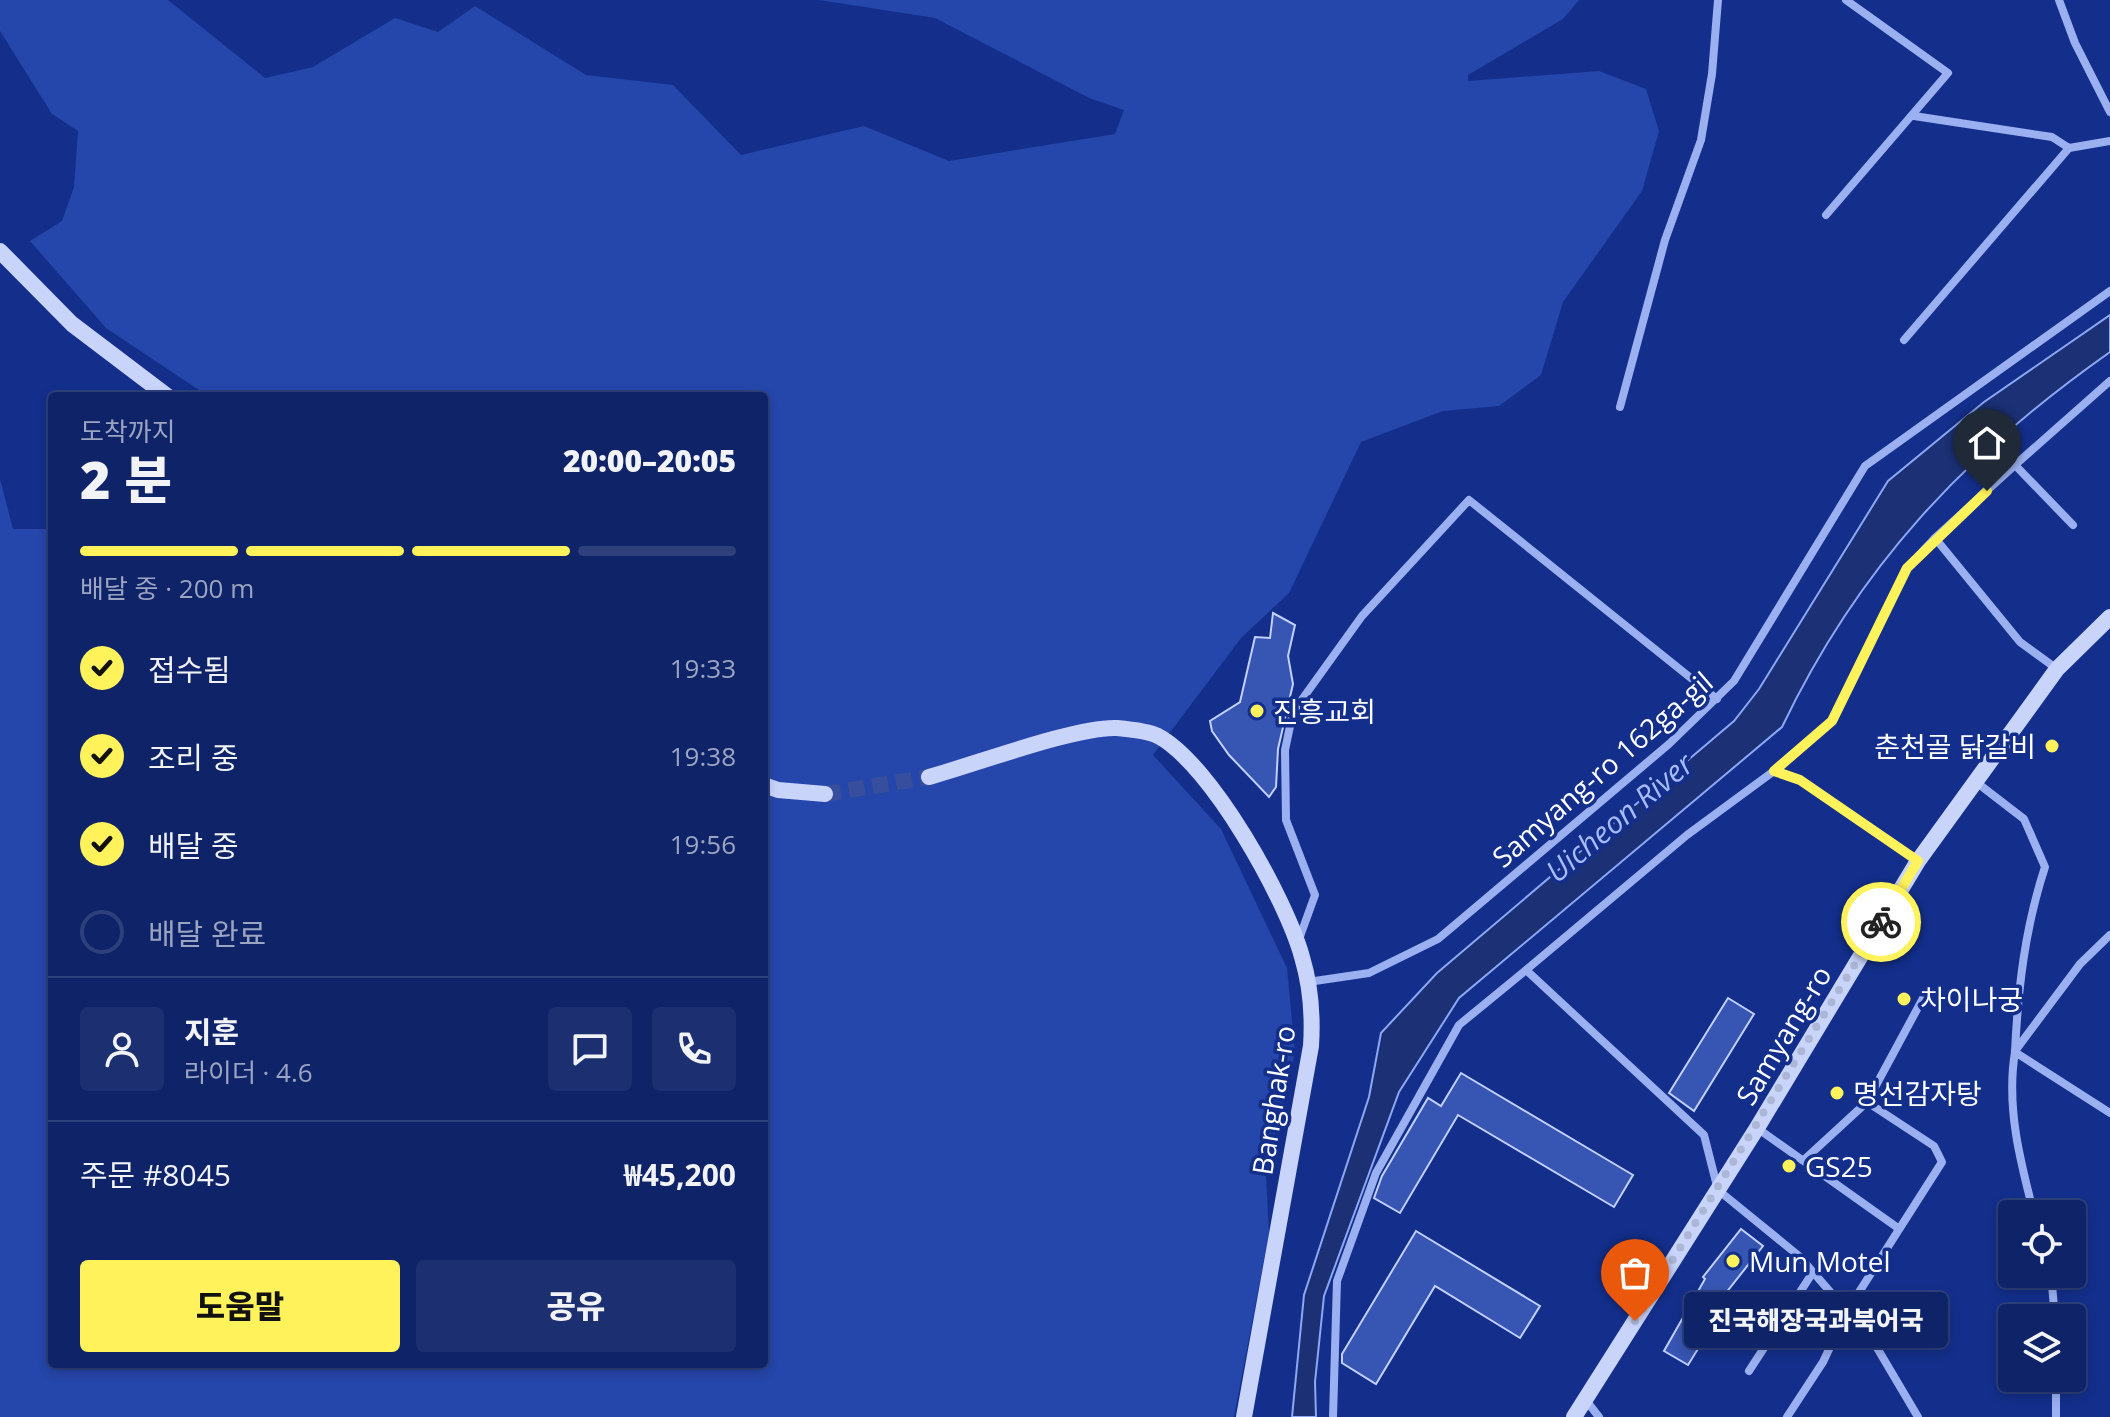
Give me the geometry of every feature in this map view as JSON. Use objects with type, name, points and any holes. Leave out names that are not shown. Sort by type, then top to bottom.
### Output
[{"type":"main road","points":[[0,251],[72,324],[162,392]]},
{"type":"main road","name":"Samyang-ro","points":[[1574,1417],[1757,1128],[1918,861],[2057,669],[2110,617]]},
{"type":"main road","name":"Banghak-ro","points":[[929,777],[1079,734],[1115,728],[1158,736],[1205,778],[1250,844],[1298,943],[1313,1010],[1311,1046],[1244,1417]]},
{"type":"main road","points":[[768,786],[825,794]]},
{"type":"street","points":[[1620,407],[1665,240],[1701,140],[1712,74],[1718,0]]},
{"type":"street","points":[[1826,215],[1948,73],[1846,0]]},
{"type":"street","points":[[2059,0],[2075,43],[2110,112]]},
{"type":"street","points":[[1914,116],[2052,137],[2069,148]]},
{"type":"street","points":[[1904,340],[2069,148],[2110,141]]},
{"type":"street","name":"Samyang-ro 162ga-gil","points":[[1308,982],[1369,973],[1438,939],[1717,699],[1734,681],[1865,466],[2110,291]]},
{"type":"street","points":[[1333,1417],[1337,1281],[1376,1173],[1459,1025],[1687,835],[1774,771],[1832,721],[1907,568],[1935,538],[2110,381]]},
{"type":"street","points":[[2015,465],[2073,525]]},
{"type":"street","points":[[1298,943],[1315,895],[1286,820],[1285,750],[1293,712],[1362,616],[1469,500],[1717,699]]},
{"type":"street","points":[[1935,538],[2020,642],[2057,669]]},
{"type":"street","points":[[1774,771],[1800,780],[1918,861]]},
{"type":"street","points":[[1976,782],[2024,819],[2045,867],[2029,914],[2010,1080],[2020,1162],[2030,1200]]},
{"type":"street","points":[[2015,1052],[2080,964],[2110,935]]},
{"type":"street","points":[[1526,970],[1704,1135],[1718,1190],[1799,1256],[1873,1341],[1918,1417]]},
{"type":"street","points":[[1805,1159],[1867,1102],[1928,989]]},
{"type":"street","points":[[2015,1052],[2110,1113]]},
{"type":"street","points":[[1787,1417],[1823,1362],[1847,1311],[1939,1167],[1940,1153],[1867,1102]]},
{"type":"street","points":[[1757,1128],[1805,1159],[1898,1228]]},
{"type":"street","points":[[1749,1371],[1813,1272]]},
{"type":"street","points":[[2056,1392],[2056,1417]]},
{"type":"street","points":[[1585,1399],[1599,1417]]},
{"type":"shaded area","points":[[0,0],[168,0],[265,78],[313,67],[395,18],[438,32],[475,6],[586,75],[673,85],[741,155],[864,126],[949,161],[1115,134],[1124,110],[1089,98],[935,18],[819,0],[1579,0],[1563,19],[1468,75],[1468,81],[1599,71],[1646,89],[1659,131],[1642,191],[1563,302],[1541,375],[1499,406],[1443,411],[1361,442],[1289,593],[1241,638],[1153,755],[1221,829],[1287,968],[1295,1052],[1266,1175],[1269,1234],[1234,1417],[0,1417],[0,479],[13,529],[48,529],[48,1368],[768,1368],[768,392],[202,392],[106,328],[30,241],[62,221],[74,187],[78,131],[52,114],[0,31]]},
{"type":"shaded area","points":[[2110,315],[2110,352],[2008,431],[1920,517],[1881,564],[1812,669],[1782,727],[1459,998],[1399,1092],[1324,1296],[1315,1382],[1316,1417],[1292,1417],[1304,1295],[1369,1097],[1381,1033],[1437,973],[1734,721],[1759,689],[1888,481],[1984,402]]},
{"type":"building","name":"진흥교회","points":[[1273,613],[1295,625],[1288,656],[1293,684],[1278,749],[1276,787],[1269,797],[1229,755],[1212,731],[1210,721],[1240,702],[1255,637],[1270,638]]},
{"type":"building","points":[[1728,998],[1754,1014],[1694,1111],[1669,1093]]},
{"type":"building","points":[[1461,1073],[1633,1175],[1614,1207],[1458,1115],[1400,1213],[1374,1198],[1382,1176],[1428,1098],[1441,1106]]},
{"type":"building","points":[[1741,1229],[1763,1246],[1718,1303],[1724,1307],[1688,1365],[1664,1351],[1705,1279],[1703,1277]]},
{"type":"building","points":[[1416,1231],[1540,1306],[1520,1338],[1435,1286],[1376,1384],[1342,1363],[1342,1354]]},
{"type":"tunnel","points":[[825,794],[929,777]]},
{"type":"way so far","points":[[1635,1321],[1757,1128],[1881,922]]},
{"type":"place","name":"진흥교회","points":[[1257,711]]},
{"type":"place","name":"춘천골 닭갈비","points":[[2052,746]]},
{"type":"place","name":"차이나궁","points":[[1904,999]]},
{"type":"place","name":"명선감자탕","points":[[1837,1093]]},
{"type":"place","name":"GS25","points":[[1789,1166]]},
{"type":"place","name":"Mun Motel","points":[[1733,1261]]},
{"type":"place","name":"진국해장국과북어국","points":[[1635,1321]]},
{"type":"route","points":[[1881,922],[1918,861],[1800,780],[1774,771],[1832,721],[1907,568],[1987,491]]},
{"type":"water label","name":"Uicheon River","points":[[1619,817]]}]
